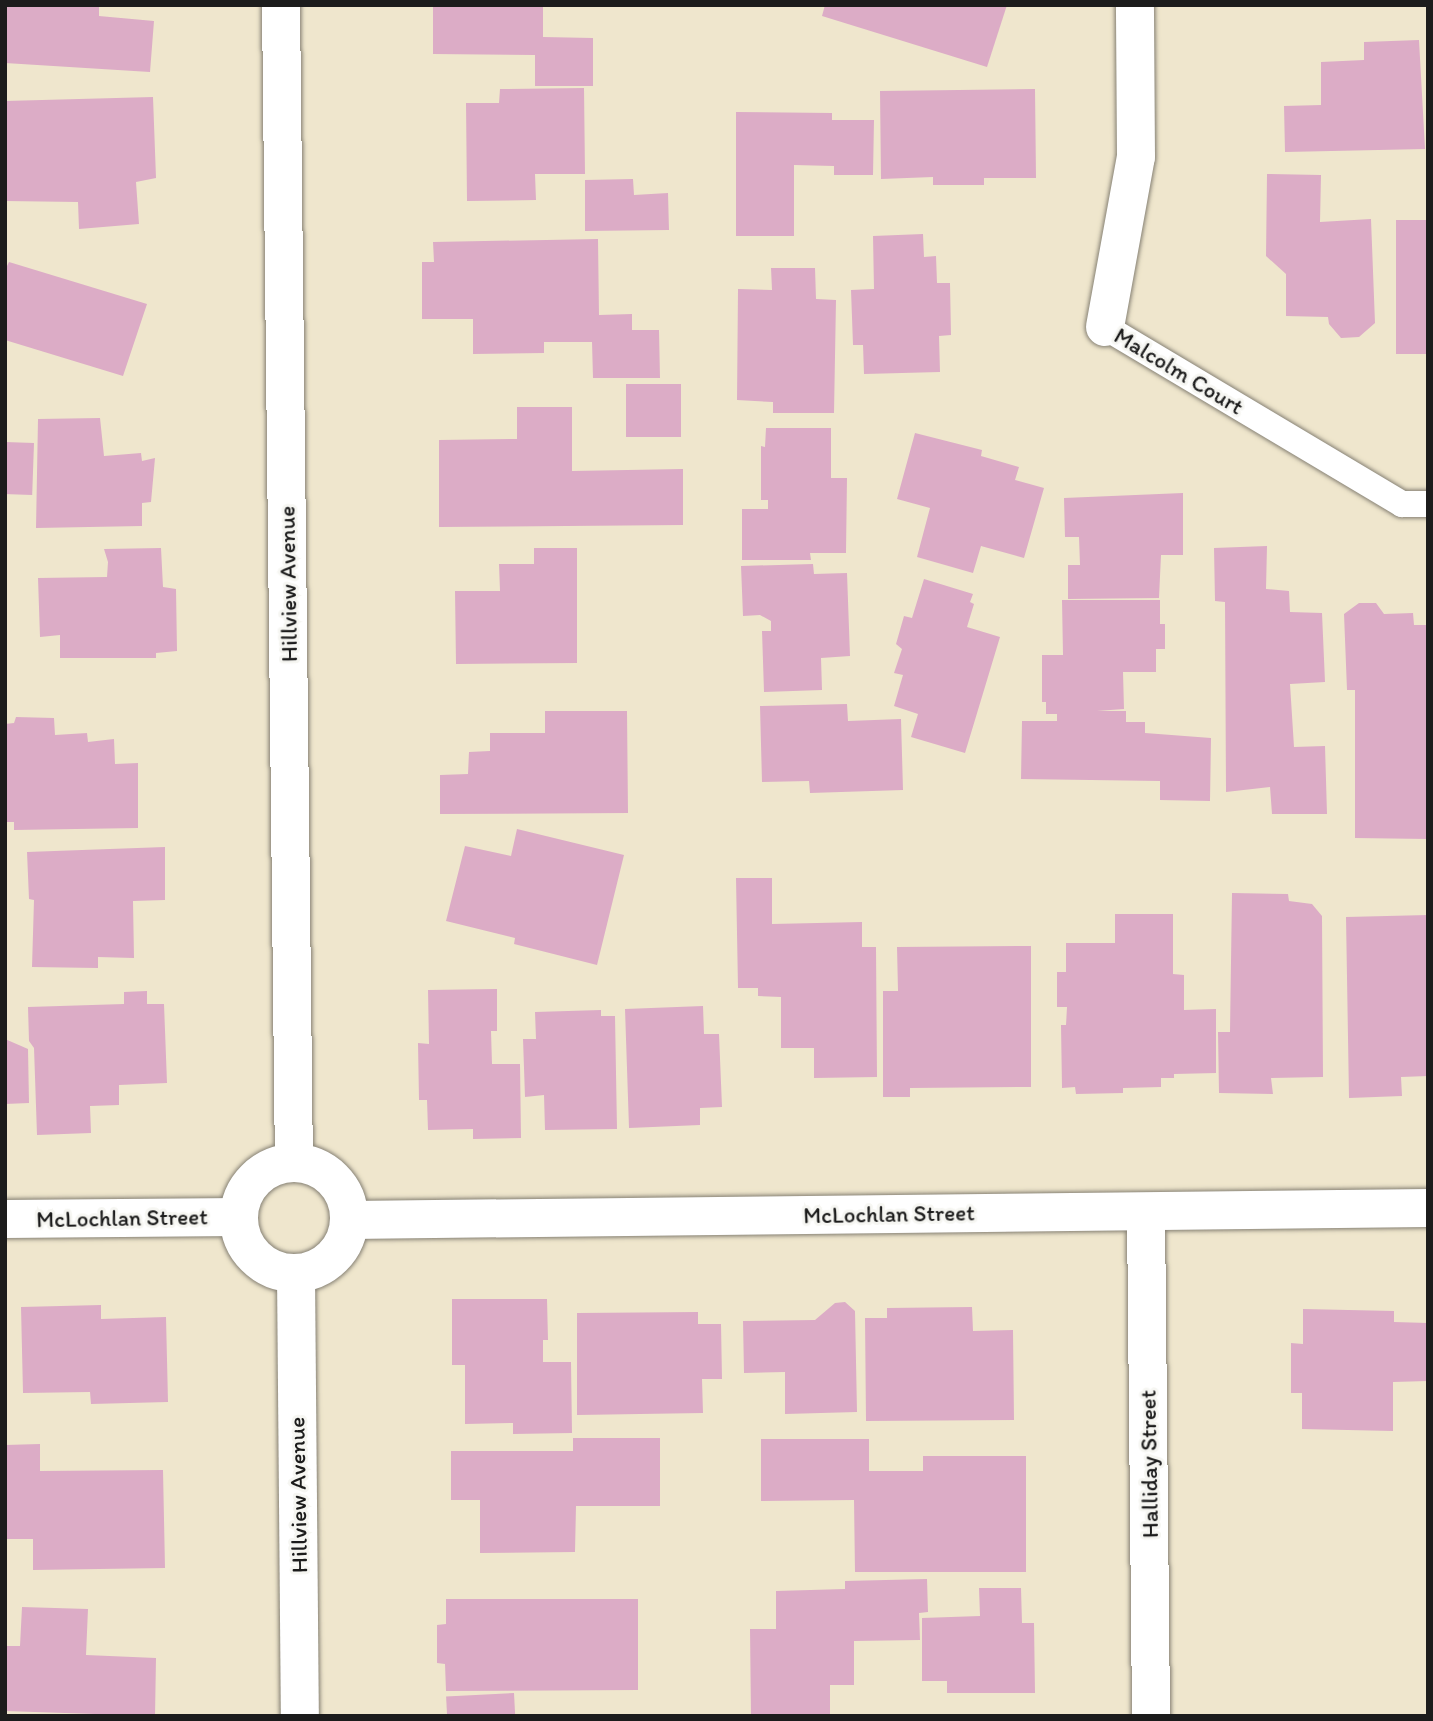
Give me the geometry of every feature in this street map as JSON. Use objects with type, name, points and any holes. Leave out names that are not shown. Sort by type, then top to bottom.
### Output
[{"type":"street","name":"Hillview Avenue","points":[[281,5],[294,1162]]},
{"type":"street","name":"Malcolm Court","points":[[1105,327],[1136,157],[1135,5]]},
{"type":"street","points":[[294,1162],[314,1166],[331,1176],[344,1191],[350,1220],[346,1239],[337,1255],[322,1267],[296,1274],[276,1271],[259,1262],[247,1248],[238,1217],[243,1198],[253,1182],[268,1169],[294,1162]]},
{"type":"street","name":"McLochlan Street","points":[[350,1220],[1428,1208]]},
{"type":"street","name":"Halliday Street","points":[[1146,1212],[1152,1716]]},
{"type":"street","name":"McLochlan Street","points":[[5,1219],[238,1217]]},
{"type":"street","name":"Hillview Avenue","points":[[296,1274],[300,1716]]},
{"type":"lane","name":"Malcolm Court","points":[[1105,327],[1402,503],[1428,504]]},
{"type":"building","points":[[6,5],[99,5],[99,16],[154,21],[150,72],[5,63]]},
{"type":"building","points":[[433,5],[543,5],[543,37],[593,38],[593,86],[535,86],[535,55],[433,54]]},
{"type":"building","points":[[825,5],[1007,5],[987,67],[822,16]]},
{"type":"building","points":[[1419,40],[1425,149],[1285,152],[1284,106],[1321,105],[1321,62],[1364,60],[1364,42]]},
{"type":"building","points":[[584,88],[585,174],[535,174],[536,200],[467,201],[466,103],[499,103],[500,89]]},
{"type":"building","points":[[1035,89],[1036,178],[984,178],[984,185],[933,185],[933,177],[881,179],[880,91]]},
{"type":"building","points":[[153,97],[156,178],[136,182],[139,224],[79,229],[78,202],[5,201],[5,101]]},
{"type":"building","points":[[736,112],[832,113],[832,120],[874,120],[873,175],[834,175],[834,166],[794,165],[794,236],[736,236]]},
{"type":"building","points":[[1267,174],[1321,175],[1320,222],[1371,219],[1375,323],[1359,337],[1341,338],[1329,324],[1328,317],[1286,316],[1286,274],[1266,256]]},
{"type":"building","points":[[633,179],[634,195],[668,193],[669,230],[585,231],[585,180]]},
{"type":"building","points":[[1396,220],[1428,220],[1428,354],[1396,354]]},
{"type":"building","points":[[923,234],[924,257],[936,256],[937,283],[950,283],[951,335],[939,336],[940,372],[864,374],[863,345],[853,345],[851,290],[874,289],[873,236]]},
{"type":"building","points":[[598,239],[599,315],[632,314],[632,330],[659,330],[660,378],[593,378],[592,342],[544,342],[544,353],[473,354],[473,319],[422,319],[422,262],[434,262],[433,242]]},
{"type":"building","points":[[9,262],[147,304],[123,376],[5,340],[5,270]]},
{"type":"building","points":[[771,268],[815,268],[816,299],[836,300],[834,413],[773,413],[773,402],[737,400],[738,289],[772,290]]},
{"type":"building","points":[[626,384],[681,384],[681,437],[626,437]]},
{"type":"building","points":[[517,407],[572,407],[572,471],[683,469],[683,525],[439,527],[439,440],[517,439]]},
{"type":"building","points":[[100,418],[104,456],[141,453],[142,461],[155,458],[151,502],[142,503],[142,526],[36,528],[38,419]]},
{"type":"building","points":[[766,428],[831,428],[831,478],[847,478],[846,553],[810,553],[811,560],[742,560],[742,509],[768,509],[768,500],[761,500],[761,446],[765,447]]},
{"type":"building","points":[[915,433],[982,450],[981,456],[1019,467],[1015,480],[1044,488],[1024,558],[981,546],[973,573],[917,557],[930,508],[897,499]]},
{"type":"building","points":[[5,442],[34,443],[32,495],[5,494]]},
{"type":"building","points":[[1183,493],[1183,555],[1161,555],[1159,598],[1068,599],[1068,565],[1080,565],[1079,537],[1065,537],[1064,498]]},
{"type":"building","points":[[1267,546],[1266,589],[1289,591],[1290,612],[1322,613],[1325,682],[1290,684],[1294,747],[1325,746],[1327,814],[1272,814],[1270,787],[1226,792],[1225,602],[1215,601],[1214,548]]},
{"type":"building","points":[[161,548],[163,587],[176,589],[177,651],[156,653],[156,658],[60,658],[60,635],[40,637],[38,578],[107,577],[108,562],[104,549]]},
{"type":"building","points":[[534,548],[577,548],[577,663],[456,664],[455,591],[500,591],[499,564],[534,564]]},
{"type":"building","points":[[813,564],[814,574],[847,573],[850,656],[821,658],[822,690],[764,692],[762,631],[771,631],[771,621],[760,615],[743,616],[741,566]]},
{"type":"building","points":[[924,579],[973,594],[970,602],[974,604],[967,627],[1000,637],[965,753],[911,737],[918,714],[894,706],[903,675],[894,673],[902,649],[896,644],[904,616],[912,618]]},
{"type":"building","points":[[1062,600],[1160,600],[1160,624],[1165,624],[1165,649],[1156,649],[1156,672],[1123,672],[1124,709],[1097,711],[1126,711],[1126,722],[1145,722],[1145,733],[1211,738],[1210,801],[1160,800],[1160,781],[1021,779],[1022,721],[1057,721],[1057,714],[1046,714],[1046,702],[1042,702],[1042,655],[1063,655]]},
{"type":"building","points":[[1359,603],[1376,603],[1384,614],[1413,613],[1414,625],[1428,625],[1428,839],[1355,838],[1355,690],[1347,690],[1344,614]]},
{"type":"building","points":[[847,704],[848,721],[901,719],[903,790],[810,793],[809,781],[762,782],[760,706]]},
{"type":"building","points":[[545,711],[627,711],[628,813],[440,814],[440,775],[468,774],[469,752],[490,751],[490,733],[545,733]]},
{"type":"building","points":[[16,717],[54,718],[55,735],[87,733],[88,742],[114,739],[115,764],[138,763],[138,828],[14,830],[14,822],[5,822],[5,724],[14,723]]},
{"type":"building","points":[[517,829],[624,855],[597,965],[514,944],[515,938],[446,921],[465,846],[511,856]]},
{"type":"building","points":[[165,847],[165,900],[133,901],[134,958],[98,957],[98,968],[32,967],[34,900],[29,899],[27,852]]},
{"type":"building","points":[[736,878],[772,878],[772,924],[862,922],[862,947],[876,947],[877,1077],[814,1078],[814,1048],[781,1048],[781,997],[758,996],[758,988],[738,988]]},
{"type":"building","points":[[1232,893],[1288,894],[1289,901],[1312,904],[1322,916],[1323,1077],[1271,1078],[1273,1094],[1219,1093],[1218,1032],[1230,1032]]},
{"type":"building","points":[[1115,914],[1173,914],[1173,974],[1184,975],[1184,1010],[1216,1009],[1216,1073],[1174,1074],[1174,1078],[1161,1078],[1161,1087],[1123,1088],[1123,1093],[1076,1094],[1075,1087],[1062,1088],[1061,1025],[1066,1025],[1067,1007],[1057,1007],[1057,972],[1066,972],[1066,943],[1115,943]]},
{"type":"building","points":[[1428,915],[1428,1076],[1401,1077],[1402,1096],[1349,1098],[1346,917]]},
{"type":"building","points":[[1031,946],[1031,1087],[910,1088],[910,1097],[883,1097],[883,991],[898,991],[897,947]]},
{"type":"building","points":[[497,989],[497,1031],[491,1031],[492,1064],[520,1064],[521,1138],[473,1139],[473,1129],[428,1130],[427,1100],[419,1100],[418,1043],[429,1044],[428,990]]},
{"type":"building","points":[[147,991],[147,1004],[164,1004],[167,1083],[119,1085],[119,1105],[90,1106],[91,1133],[37,1135],[34,1048],[29,1041],[28,1007],[124,1004],[124,992]]},
{"type":"building","points":[[703,1006],[704,1034],[719,1034],[722,1107],[700,1108],[700,1125],[629,1128],[625,1009]]},
{"type":"building","points":[[601,1010],[601,1016],[615,1016],[617,1129],[545,1130],[544,1095],[525,1097],[523,1039],[536,1039],[535,1012]]},
{"type":"building","points":[[5,1039],[28,1049],[29,1103],[5,1104]]},
{"type":"building","points":[[452,1299],[547,1299],[548,1340],[543,1340],[543,1362],[571,1362],[572,1433],[513,1434],[513,1423],[465,1424],[465,1365],[452,1365]]},
{"type":"building","points":[[845,1302],[855,1311],[857,1412],[785,1414],[785,1372],[744,1373],[743,1321],[815,1320],[835,1303]]},
{"type":"building","points":[[101,1305],[101,1319],[166,1317],[168,1402],[91,1404],[90,1392],[23,1393],[21,1307]]},
{"type":"building","points":[[972,1307],[973,1331],[1013,1330],[1014,1420],[866,1421],[865,1318],[887,1318],[887,1308]]},
{"type":"building","points":[[1303,1309],[1394,1311],[1394,1322],[1428,1323],[1428,1381],[1393,1382],[1393,1431],[1302,1429],[1302,1393],[1291,1393],[1291,1343],[1303,1344]]},
{"type":"building","points":[[698,1312],[698,1324],[721,1324],[722,1379],[702,1379],[703,1413],[577,1415],[577,1313]]},
{"type":"building","points":[[573,1438],[660,1438],[660,1506],[576,1506],[575,1552],[480,1553],[480,1500],[451,1500],[451,1451],[573,1451]]},
{"type":"building","points":[[761,1439],[869,1439],[869,1471],[923,1471],[923,1456],[1026,1456],[1026,1572],[855,1572],[854,1500],[761,1501]]},
{"type":"building","points":[[40,1444],[40,1471],[163,1470],[165,1568],[33,1570],[33,1539],[5,1539],[5,1445]]},
{"type":"building","points":[[927,1579],[928,1612],[919,1613],[920,1640],[854,1641],[854,1685],[830,1685],[830,1716],[751,1716],[750,1629],[776,1629],[776,1591],[845,1589],[845,1581]]},
{"type":"building","points":[[979,1588],[1021,1588],[1022,1623],[1034,1623],[1035,1693],[947,1693],[947,1681],[922,1681],[922,1618],[980,1616]]},
{"type":"building","points":[[446,1599],[638,1599],[638,1690],[446,1691],[445,1664],[437,1663],[437,1625],[446,1624]]},
{"type":"building","points":[[22,1607],[88,1609],[86,1655],[156,1658],[155,1716],[5,1711],[5,1646],[20,1646]]},
{"type":"building","points":[[514,1693],[515,1714],[447,1716],[446,1697]]}]
